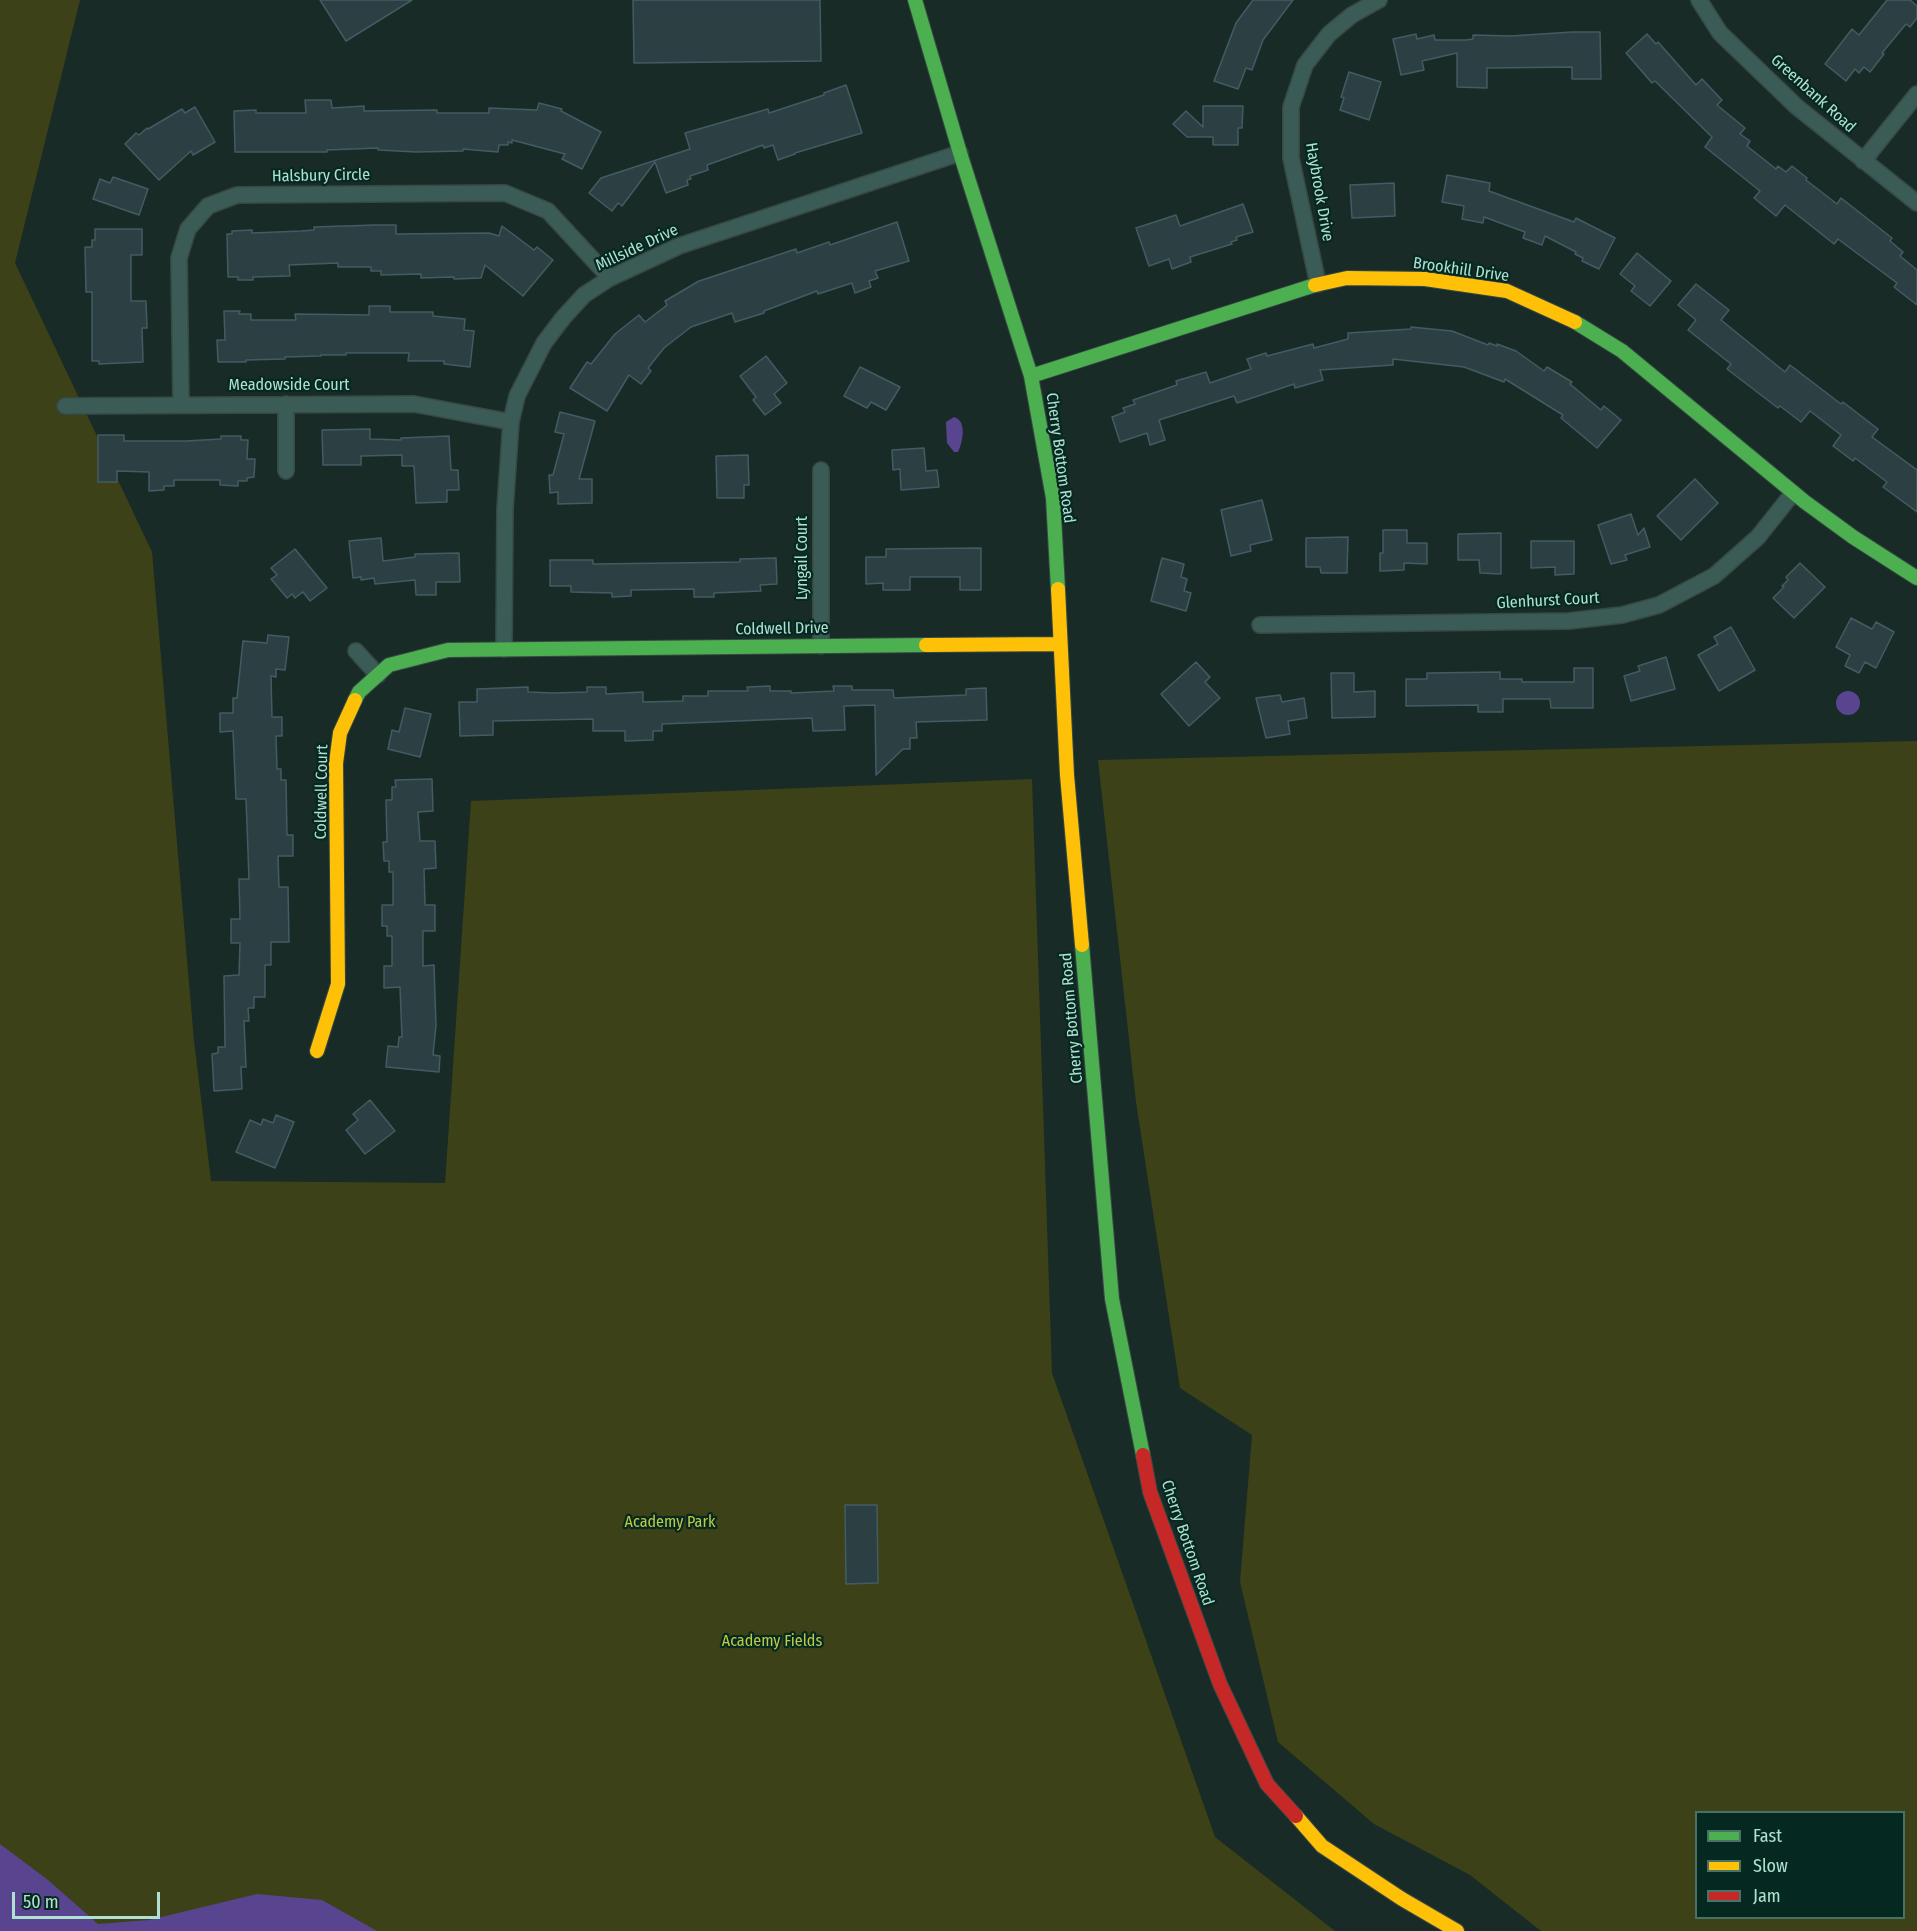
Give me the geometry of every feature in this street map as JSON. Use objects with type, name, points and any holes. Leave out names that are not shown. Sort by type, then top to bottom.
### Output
[{"type":"street","name":"Cherry Bottom Road","points":[[915,0],[960,153],[1031,376],[1053,498],[1069,803],[1112,1299],[1150,1492],[1220,1684],[1267,1784],[1322,1846],[1402,1899],[1457,1931]]},
{"type":"street","name":"Haybrook Drive","points":[[1318,284],[1291,158],[1291,107],[1305,65],[1329,34],[1352,15],[1379,0]]},
{"type":"street","name":"Greenbank Road","points":[[1699,0],[1720,33],[1797,107],[1917,203]]},
{"type":"street","points":[[1863,161],[1917,94]]},
{"type":"street","name":"Millside Drive","points":[[504,649],[505,509],[511,422],[517,396],[544,343],[584,295],[610,278],[679,246],[960,153]]},
{"type":"street","name":"Halsbury Circle","points":[[181,404],[179,258],[188,229],[208,206],[237,195],[505,193],[548,211],[610,278]]},
{"type":"street","name":"Brookhill Drive","points":[[1031,376],[1318,284],[1347,278],[1425,279],[1507,291],[1565,316],[1622,351],[1793,493],[1853,537],[1917,578]]},
{"type":"street","points":[[286,404],[286,471]]},
{"type":"street","name":"Meadowside Court","points":[[65,406],[414,404],[511,422]]},
{"type":"street","name":"Lyngail Court","points":[[821,470],[821,646]]},
{"type":"street","name":"Glenhurst Court","points":[[1260,625],[1569,621],[1622,615],[1659,605],[1714,576],[1758,537],[1793,493]]},
{"type":"street","name":"Coldwell Drive","points":[[504,649],[1060,644]]},
{"type":"street","name":"Coldwell Court","points":[[317,1051],[338,984],[336,763],[340,733],[359,692],[389,664],[448,651],[504,649]]},
{"type":"street","points":[[356,651],[378,675]]},
{"type":"green space","name":"Academy Park","points":[[0,0],[80,0],[15,263],[152,552],[194,1041],[211,1181],[445,1183],[471,801],[1032,779],[1052,1373],[1215,1837],[1335,1931],[35,1931],[0,1916]]},
{"type":"green space","points":[[1917,741],[1917,1931],[1541,1931],[1470,1875],[1374,1824],[1278,1742],[1240,1582],[1252,1435],[1180,1388],[1136,1102],[1098,760]]},
{"type":"shaded area","points":[[954,417],[961,423],[962,428],[958,452],[954,452],[947,443],[946,422]]},
{"type":"shaded area","points":[[1848,691],[1857,694],[1860,703],[1857,712],[1848,715],[1839,712],[1836,703],[1839,694]]},
{"type":"shaded area","points":[[0,1844],[48,1880],[98,1924],[149,1920],[257,1894],[322,1900],[377,1931],[0,1931]]},
{"type":"building","points":[[320,0],[412,0],[346,41]]},
{"type":"building","points":[[633,0],[820,0],[821,61],[634,63]]},
{"type":"building","points":[[1253,0],[1293,0],[1263,40],[1252,70],[1246,68],[1238,89],[1214,81],[1236,23]]},
{"type":"building","points":[[1887,0],[1910,0],[1917,6],[1917,18],[1910,27],[1906,24],[1870,72],[1864,67],[1859,73],[1855,69],[1846,81],[1825,64],[1852,29],[1859,35]]},
{"type":"building","points":[[1600,32],[1601,79],[1572,79],[1572,67],[1487,68],[1487,88],[1457,87],[1457,53],[1422,61],[1424,70],[1401,75],[1393,39],[1416,34],[1417,39],[1434,35],[1435,40],[1466,40],[1473,39],[1473,35],[1511,36]]},
{"type":"building","points":[[1647,34],[1656,44],[1658,42],[1696,85],[1702,79],[1722,100],[1717,105],[1745,128],[1740,134],[1750,141],[1747,146],[1776,169],[1778,166],[1786,172],[1792,166],[1837,204],[1841,198],[1892,238],[1890,241],[1903,252],[1900,256],[1917,270],[1917,305],[1894,287],[1897,283],[1838,239],[1834,244],[1785,205],[1776,216],[1754,198],[1760,191],[1705,147],[1712,137],[1655,81],[1652,83],[1626,53]]},
{"type":"building","points":[[1349,72],[1381,82],[1369,120],[1340,110],[1344,98],[1341,97]]},
{"type":"building","points":[[846,85],[862,133],[778,160],[773,145],[764,148],[763,145],[707,165],[708,170],[690,176],[691,179],[687,180],[688,185],[666,193],[655,162],[622,206],[618,203],[612,211],[589,193],[601,178],[690,149],[685,133],[768,109],[769,113],[824,95],[824,93]]},
{"type":"building","points":[[305,100],[331,100],[332,108],[364,106],[364,111],[437,110],[437,113],[489,113],[489,108],[537,110],[539,103],[562,109],[561,111],[601,132],[582,169],[562,159],[565,154],[512,140],[512,143],[508,142],[508,145],[499,145],[498,152],[463,149],[463,151],[416,152],[378,150],[378,148],[327,150],[327,152],[235,152],[234,111],[306,113]]},
{"type":"building","points":[[1203,106],[1243,106],[1242,128],[1238,128],[1238,145],[1213,145],[1213,137],[1187,137],[1173,124],[1186,111],[1203,127]]},
{"type":"building","points":[[195,107],[215,142],[193,155],[191,151],[159,180],[125,144],[136,133],[139,135],[147,128],[182,109],[185,113]]},
{"type":"building","points":[[1447,175],[1490,183],[1489,191],[1574,222],[1576,218],[1615,238],[1599,269],[1582,261],[1583,258],[1575,254],[1576,252],[1545,236],[1542,245],[1523,238],[1525,232],[1484,217],[1483,223],[1462,219],[1464,206],[1442,202]]},
{"type":"building","points":[[113,177],[148,189],[139,215],[93,199],[100,179],[110,183]]},
{"type":"building","points":[[1394,183],[1395,216],[1352,218],[1350,185]]},
{"type":"building","points":[[1243,204],[1253,232],[1236,237],[1237,240],[1231,242],[1232,244],[1190,257],[1191,262],[1172,269],[1169,259],[1149,266],[1136,228],[1176,215],[1180,226]]},
{"type":"building","points":[[897,222],[909,261],[875,271],[878,278],[869,281],[871,287],[855,293],[852,283],[818,294],[817,291],[764,311],[764,313],[735,322],[732,313],[691,327],[664,348],[648,368],[651,371],[641,384],[629,375],[607,411],[570,388],[587,362],[591,364],[615,334],[639,315],[645,322],[667,305],[665,301],[699,281],[796,249],[797,253],[829,242],[830,245]]},
{"type":"building","points":[[396,225],[396,234],[489,233],[499,236],[502,226],[534,250],[537,247],[553,260],[523,296],[485,265],[481,278],[421,278],[421,274],[381,275],[381,271],[371,271],[371,267],[338,267],[338,263],[289,265],[290,276],[253,277],[253,280],[228,277],[227,234],[232,234],[232,231],[252,230],[252,233],[301,231],[314,230],[314,227]]},
{"type":"building","points":[[95,229],[142,229],[142,255],[131,255],[131,301],[146,301],[147,328],[142,328],[143,362],[99,364],[99,361],[92,361],[92,292],[86,292],[85,247],[92,247],[92,240],[95,240]]},
{"type":"building","points":[[1637,253],[1671,281],[1650,306],[1631,291],[1635,286],[1620,274]]},
{"type":"building","points":[[1696,284],[1729,310],[1721,320],[1785,372],[1790,365],[1878,429],[1872,437],[1917,470],[1917,512],[1883,487],[1887,482],[1855,458],[1853,461],[1833,446],[1841,435],[1810,411],[1801,422],[1780,406],[1778,408],[1727,369],[1731,364],[1688,330],[1696,320],[1678,305]]},
{"type":"building","points":[[369,306],[390,306],[390,312],[433,312],[433,316],[465,319],[464,330],[474,331],[470,367],[444,364],[444,361],[408,361],[409,353],[346,353],[346,355],[218,362],[217,340],[225,340],[224,311],[251,314],[251,320],[296,320],[295,314],[369,315]]},
{"type":"building","points":[[1411,327],[1452,331],[1488,345],[1489,343],[1497,346],[1497,344],[1516,351],[1544,371],[1547,367],[1572,382],[1570,384],[1601,410],[1604,406],[1621,420],[1597,448],[1561,418],[1563,415],[1505,379],[1504,382],[1464,367],[1393,359],[1393,365],[1320,370],[1323,380],[1295,388],[1294,384],[1237,403],[1234,396],[1159,420],[1165,440],[1150,445],[1147,433],[1120,442],[1112,417],[1125,412],[1123,408],[1135,404],[1133,400],[1177,385],[1176,381],[1206,372],[1210,383],[1251,369],[1247,359],[1266,353],[1267,356],[1313,344],[1314,348],[1348,339],[1348,333],[1411,329]]},
{"type":"building","points":[[766,356],[787,383],[774,394],[781,403],[765,415],[753,400],[756,397],[740,376]]},
{"type":"building","points":[[860,367],[900,387],[886,410],[871,402],[867,408],[844,396]]},
{"type":"building","points":[[560,412],[595,421],[579,479],[592,479],[592,503],[558,504],[558,492],[550,493],[549,475],[553,475],[564,434],[555,432]]},
{"type":"building","points":[[370,429],[370,439],[401,440],[401,438],[449,436],[451,470],[458,470],[459,490],[447,490],[447,502],[416,503],[414,466],[402,466],[402,455],[361,456],[361,465],[323,465],[322,430]]},
{"type":"building","points":[[98,435],[124,435],[124,441],[186,441],[221,439],[221,436],[241,436],[241,440],[248,440],[247,459],[255,459],[254,477],[247,478],[247,481],[238,481],[238,486],[220,485],[220,480],[174,480],[174,486],[164,486],[164,490],[149,491],[149,472],[117,471],[117,482],[98,482]]},
{"type":"building","points":[[924,448],[926,471],[937,470],[939,487],[901,490],[900,469],[893,470],[892,450]]},
{"type":"building","points":[[748,455],[749,485],[744,485],[744,498],[717,498],[716,456]]},
{"type":"building","points":[[1695,479],[1718,503],[1681,540],[1657,516]]},
{"type":"building","points":[[1262,500],[1272,540],[1250,545],[1251,551],[1231,556],[1221,510]]},
{"type":"building","points":[[1631,514],[1638,535],[1644,528],[1650,547],[1625,555],[1627,560],[1611,564],[1598,525]]},
{"type":"building","points":[[1383,530],[1407,530],[1407,543],[1427,543],[1427,564],[1404,563],[1404,570],[1380,571]]},
{"type":"building","points":[[1501,533],[1501,574],[1480,573],[1479,560],[1458,560],[1458,534]]},
{"type":"building","points":[[1348,537],[1347,573],[1321,573],[1320,567],[1306,567],[1306,538]]},
{"type":"building","points":[[381,538],[383,561],[415,557],[415,554],[459,553],[460,582],[436,582],[436,595],[416,595],[415,580],[375,584],[374,578],[361,580],[361,577],[353,578],[349,541]]},
{"type":"building","points":[[1531,541],[1574,541],[1574,574],[1555,575],[1555,567],[1531,568]]},
{"type":"building","points":[[981,548],[981,590],[960,590],[960,577],[910,577],[910,590],[883,590],[883,583],[866,584],[866,557],[886,557],[886,549]]},
{"type":"building","points":[[295,549],[327,588],[310,601],[303,592],[295,598],[292,594],[287,598],[271,579],[277,575],[271,568]]},
{"type":"building","points":[[776,558],[777,584],[760,585],[761,591],[714,593],[714,597],[694,597],[694,589],[631,590],[631,596],[612,597],[612,593],[571,592],[571,586],[550,586],[550,560],[593,560],[593,564],[740,562],[740,559]]},
{"type":"building","points":[[1162,558],[1184,564],[1181,577],[1187,579],[1184,591],[1191,593],[1186,611],[1151,601]]},
{"type":"building","points":[[1800,563],[1825,587],[1794,618],[1773,598],[1784,587],[1782,586],[1788,580],[1786,577]]},
{"type":"building","points":[[1851,618],[1872,629],[1876,622],[1894,632],[1876,668],[1865,662],[1859,673],[1845,666],[1850,655],[1836,647]]},
{"type":"building","points":[[1731,627],[1755,670],[1719,691],[1698,655],[1718,644],[1714,637]]},
{"type":"building","points":[[268,635],[289,637],[285,670],[276,669],[276,677],[271,676],[272,717],[282,717],[282,736],[276,736],[277,769],[281,769],[281,780],[286,780],[287,835],[293,835],[293,856],[278,856],[279,887],[288,887],[289,942],[271,942],[271,965],[265,965],[265,997],[254,997],[254,1008],[248,1008],[249,1021],[244,1021],[246,1067],[241,1067],[242,1089],[214,1091],[212,1054],[218,1053],[218,1047],[225,1047],[224,976],[239,975],[240,943],[231,943],[231,919],[240,919],[239,879],[249,879],[246,799],[236,799],[233,731],[220,732],[220,713],[233,713],[233,698],[237,698],[243,641],[267,643]]},
{"type":"building","points":[[1666,657],[1675,689],[1631,701],[1624,676],[1640,671],[1638,666]]},
{"type":"building","points":[[1196,662],[1210,677],[1205,682],[1220,698],[1189,726],[1161,694]]},
{"type":"building","points":[[1574,668],[1593,668],[1593,708],[1551,708],[1550,699],[1503,699],[1503,712],[1478,712],[1478,705],[1406,706],[1406,679],[1427,679],[1427,673],[1500,672],[1500,679],[1522,679],[1522,682],[1574,682]]},
{"type":"building","points":[[1331,673],[1354,673],[1354,692],[1375,691],[1375,717],[1332,718]]},
{"type":"building","points":[[770,686],[770,691],[791,691],[791,693],[834,691],[833,686],[852,686],[852,690],[893,690],[894,698],[966,695],[966,689],[986,688],[987,720],[916,722],[917,738],[910,738],[910,749],[903,749],[876,775],[875,705],[844,706],[845,730],[813,731],[812,718],[662,724],[662,731],[653,731],[653,740],[625,741],[625,731],[593,731],[593,719],[493,721],[493,735],[460,736],[459,702],[477,702],[477,689],[528,687],[528,692],[553,693],[587,692],[587,687],[606,687],[606,694],[643,692],[643,702],[683,701],[683,696],[708,696],[708,691],[748,691],[747,687]]},
{"type":"building","points":[[1280,695],[1282,702],[1304,698],[1307,718],[1288,721],[1290,734],[1266,738],[1256,698]]},
{"type":"building","points":[[405,708],[431,714],[420,757],[388,749],[392,730],[399,732]]},
{"type":"building","points":[[432,779],[433,811],[418,812],[420,841],[435,841],[436,868],[424,869],[425,905],[435,905],[435,931],[423,931],[423,966],[434,965],[436,1025],[433,1055],[440,1056],[439,1072],[386,1067],[388,1046],[398,1047],[399,1037],[402,1037],[400,987],[384,988],[384,966],[392,966],[392,936],[387,936],[387,926],[382,926],[382,905],[393,905],[393,872],[389,872],[389,861],[384,861],[383,842],[387,842],[386,800],[392,800],[392,787],[396,787],[395,780]]},
{"type":"building","points":[[370,1100],[395,1131],[365,1154],[346,1130],[358,1120],[353,1114]]},
{"type":"building","points":[[276,1115],[294,1122],[275,1168],[236,1152],[250,1120],[261,1125],[263,1119],[273,1123]]},
{"type":"building","points":[[845,1505],[877,1505],[878,1583],[846,1584]]},
{"type":"traffic: fast","points":[[915,0],[960,153],[1031,376],[1053,498],[1058,589]]},
{"type":"traffic: fast","points":[[1031,376],[1315,285]]},
{"type":"traffic: fast","points":[[1575,322],[1622,351],[1805,502],[1853,537],[1917,578]]},
{"type":"traffic: fast","points":[[355,700],[359,692],[389,665],[448,650],[926,645]]},
{"type":"traffic: fast","points":[[1082,945],[1112,1299],[1143,1455]]},
{"type":"traffic: slow","points":[[1315,285],[1347,278],[1425,279],[1507,291],[1575,322]]},
{"type":"traffic: slow","points":[[1058,589],[1067,775],[1082,945]]},
{"type":"traffic: slow","points":[[926,645],[1060,644]]},
{"type":"traffic: slow","points":[[317,1051],[338,984],[336,763],[340,733],[355,700]]},
{"type":"traffic: slow","points":[[1296,1816],[1322,1846],[1402,1899],[1457,1931]]},
{"type":"traffic: jam","points":[[1143,1455],[1150,1492],[1220,1684],[1267,1784],[1296,1816]]},
{"type":"park label","name":"Academy Fields","points":[[772,1642]]}]
